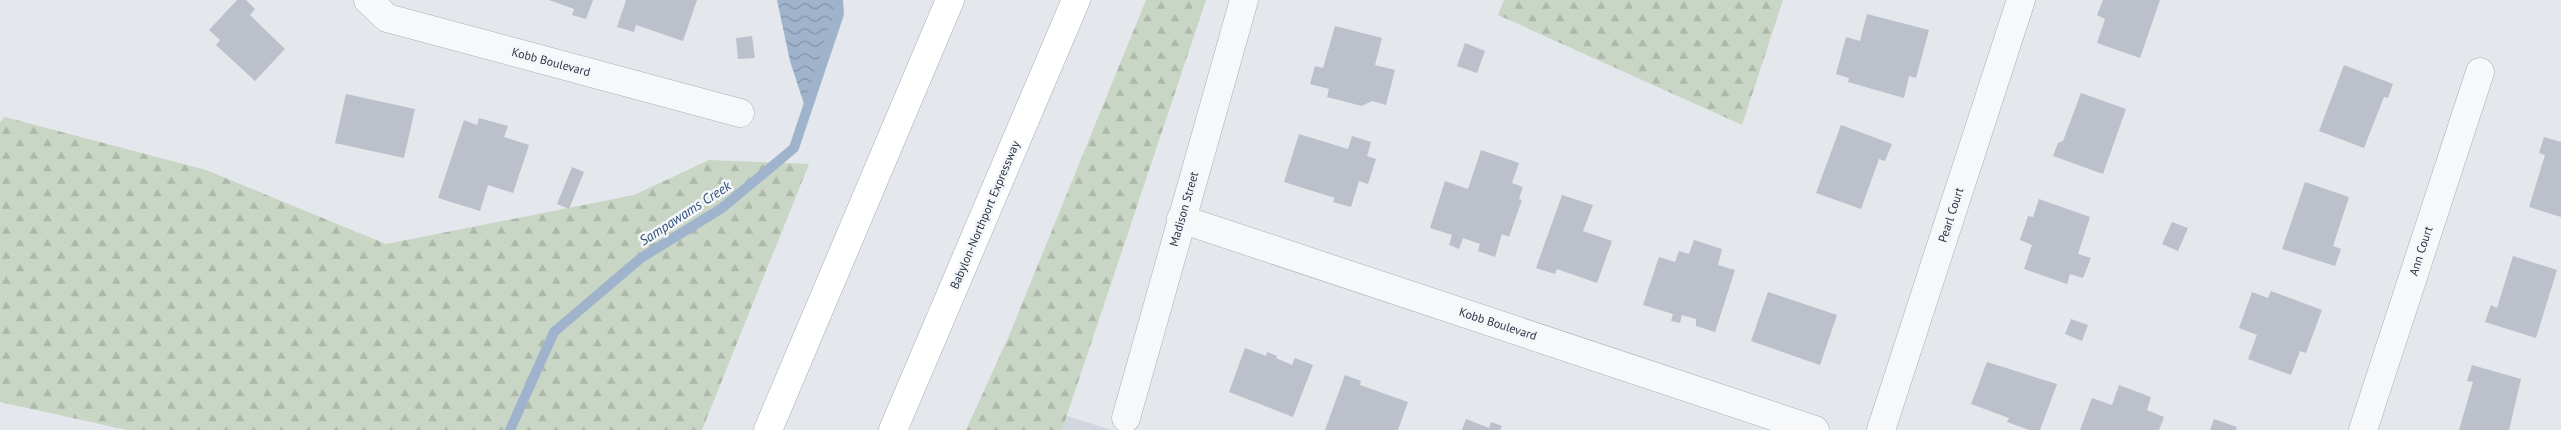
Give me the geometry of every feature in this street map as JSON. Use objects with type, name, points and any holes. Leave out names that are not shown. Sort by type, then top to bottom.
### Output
[{"type":"main road","points":[[768,430],[950,0]]},
{"type":"main road","name":"Babylon-Northport Expressway","points":[[893,430],[1076,0]]},
{"type":"street","name":"Kobb Boulevard","points":[[368,0],[387,18],[740,113]]},
{"type":"street","name":"Madison Street","points":[[1126,418],[1244,0]]},
{"type":"street","name":"Pearl Court","points":[[1881,430],[2021,0]]},
{"type":"street","name":"Ann Court","points":[[2363,430],[2480,72]]},
{"type":"street","name":"Kobb Boulevard","points":[[1181,219],[1815,430]]},
{"type":"shaded area","points":[[1067,416],[1112,430],[1062,430]]},
{"type":"green space","points":[[1146,0],[1206,0],[1062,430],[966,430],[1008,338]]},
{"type":"green space","points":[[1504,0],[1783,0],[1742,125],[1498,15]]},
{"type":"green space","points":[[5,117],[206,170],[386,244],[634,195],[709,160],[809,164],[702,430],[127,430],[0,402],[0,122]]},
{"type":"water","points":[[777,0],[840,0],[839,14],[806,110],[790,61]]},
{"type":"building","points":[[237,0],[246,0],[255,9],[250,15],[285,49],[255,81],[216,45],[220,40],[209,30]]},
{"type":"building","points":[[549,0],[593,0],[586,19],[572,15],[574,9]]},
{"type":"building","points":[[626,0],[697,0],[683,41],[636,25],[634,32],[617,27]]},
{"type":"building","points":[[2103,0],[2160,0],[2140,58],[2097,43],[2105,19],[2097,15]]},
{"type":"building","points":[[1867,14],[1929,30],[1916,78],[1909,76],[1904,98],[1848,82],[1849,78],[1836,74],[1846,37],[1860,41]]},
{"type":"building","points":[[1335,26],[1382,38],[1375,65],[1395,70],[1386,105],[1372,101],[1362,106],[1327,97],[1329,89],[1310,84],[1315,66],[1323,68]]},
{"type":"building","points":[[752,36],[755,58],[738,59],[736,38]]},
{"type":"building","points":[[1465,43],[1485,51],[1477,73],[1457,66]]},
{"type":"building","points":[[2344,65],[2393,84],[2388,98],[2384,97],[2364,148],[2319,131]]},
{"type":"building","points":[[2081,93],[2126,109],[2103,174],[2053,156],[2058,143],[2063,141]]},
{"type":"building","points":[[346,94],[415,109],[404,158],[335,143]]},
{"type":"building","points":[[479,118],[508,126],[504,137],[529,145],[513,193],[488,185],[480,211],[438,198],[464,120],[477,125]]},
{"type":"building","points":[[1841,125],[1892,144],[1885,161],[1879,159],[1861,209],[1816,193]]},
{"type":"building","points":[[1299,134],[1348,149],[1352,136],[1371,142],[1367,156],[1376,159],[1368,184],[1359,181],[1351,207],[1333,202],[1335,198],[1284,182]]},
{"type":"building","points":[[2544,137],[2561,142],[2561,217],[2529,207],[2545,155],[2539,153]]},
{"type":"building","points":[[1481,150],[1519,163],[1512,183],[1523,187],[1519,199],[1522,200],[1509,237],[1502,234],[1495,257],[1478,251],[1480,244],[1463,238],[1459,249],[1449,245],[1452,235],[1430,228],[1445,181],[1468,189]]},
{"type":"building","points":[[572,167],[584,172],[569,209],[557,204]]},
{"type":"building","points":[[2305,182],[2349,197],[2333,246],[2341,249],[2335,266],[2282,249]]},
{"type":"building","points":[[1562,195],[1593,205],[1583,231],[1612,241],[1597,283],[1557,269],[1555,274],[1536,268]]},
{"type":"building","points":[[2039,199],[2090,217],[2078,254],[2091,258],[2083,278],[2070,274],[2067,284],[2024,269],[2032,245],[2020,240],[2028,216],[2033,217]]},
{"type":"building","points":[[2172,222],[2188,228],[2178,251],[2162,244]]},
{"type":"building","points":[[1694,240],[1722,249],[1718,265],[1735,270],[1715,332],[1696,326],[1696,319],[1682,315],[1680,323],[1671,321],[1673,314],[1643,305],[1659,257],[1675,262],[1679,251],[1689,254]]},
{"type":"building","points":[[2513,256],[2557,270],[2536,338],[2485,322],[2491,305],[2497,308]]},
{"type":"building","points":[[2271,291],[2322,310],[2306,353],[2300,351],[2291,375],[2248,359],[2257,335],[2239,328],[2252,292],[2268,298]]},
{"type":"building","points":[[1768,292],[1837,315],[1820,365],[1751,341]]},
{"type":"building","points":[[2071,319],[2088,325],[2082,341],[2065,334]]},
{"type":"building","points":[[1245,348],[1266,356],[1267,352],[1292,365],[1295,358],[1313,365],[1293,417],[1229,392]]},
{"type":"building","points":[[1987,362],[2057,384],[2040,430],[2029,430],[2007,422],[2009,418],[1971,404]]},
{"type":"building","points":[[2472,365],[2521,379],[2509,430],[2459,430],[2473,382],[2467,381]]},
{"type":"building","points":[[1345,375],[1361,381],[1360,385],[1408,402],[1398,430],[1325,430]]},
{"type":"building","points":[[2119,385],[2151,397],[2147,410],[2164,417],[2159,430],[2080,430],[2092,398],[2112,405]]},
{"type":"building","points":[[1466,419],[1489,428],[1491,422],[1502,426],[1500,430],[1462,430]]},
{"type":"building","points":[[2214,419],[2237,427],[2236,430],[2210,430]]},
{"type":"waterway","name":"Sampawams Creek","points":[[510,430],[554,332],[641,258],[722,208],[794,148],[839,14],[838,0]]}]
